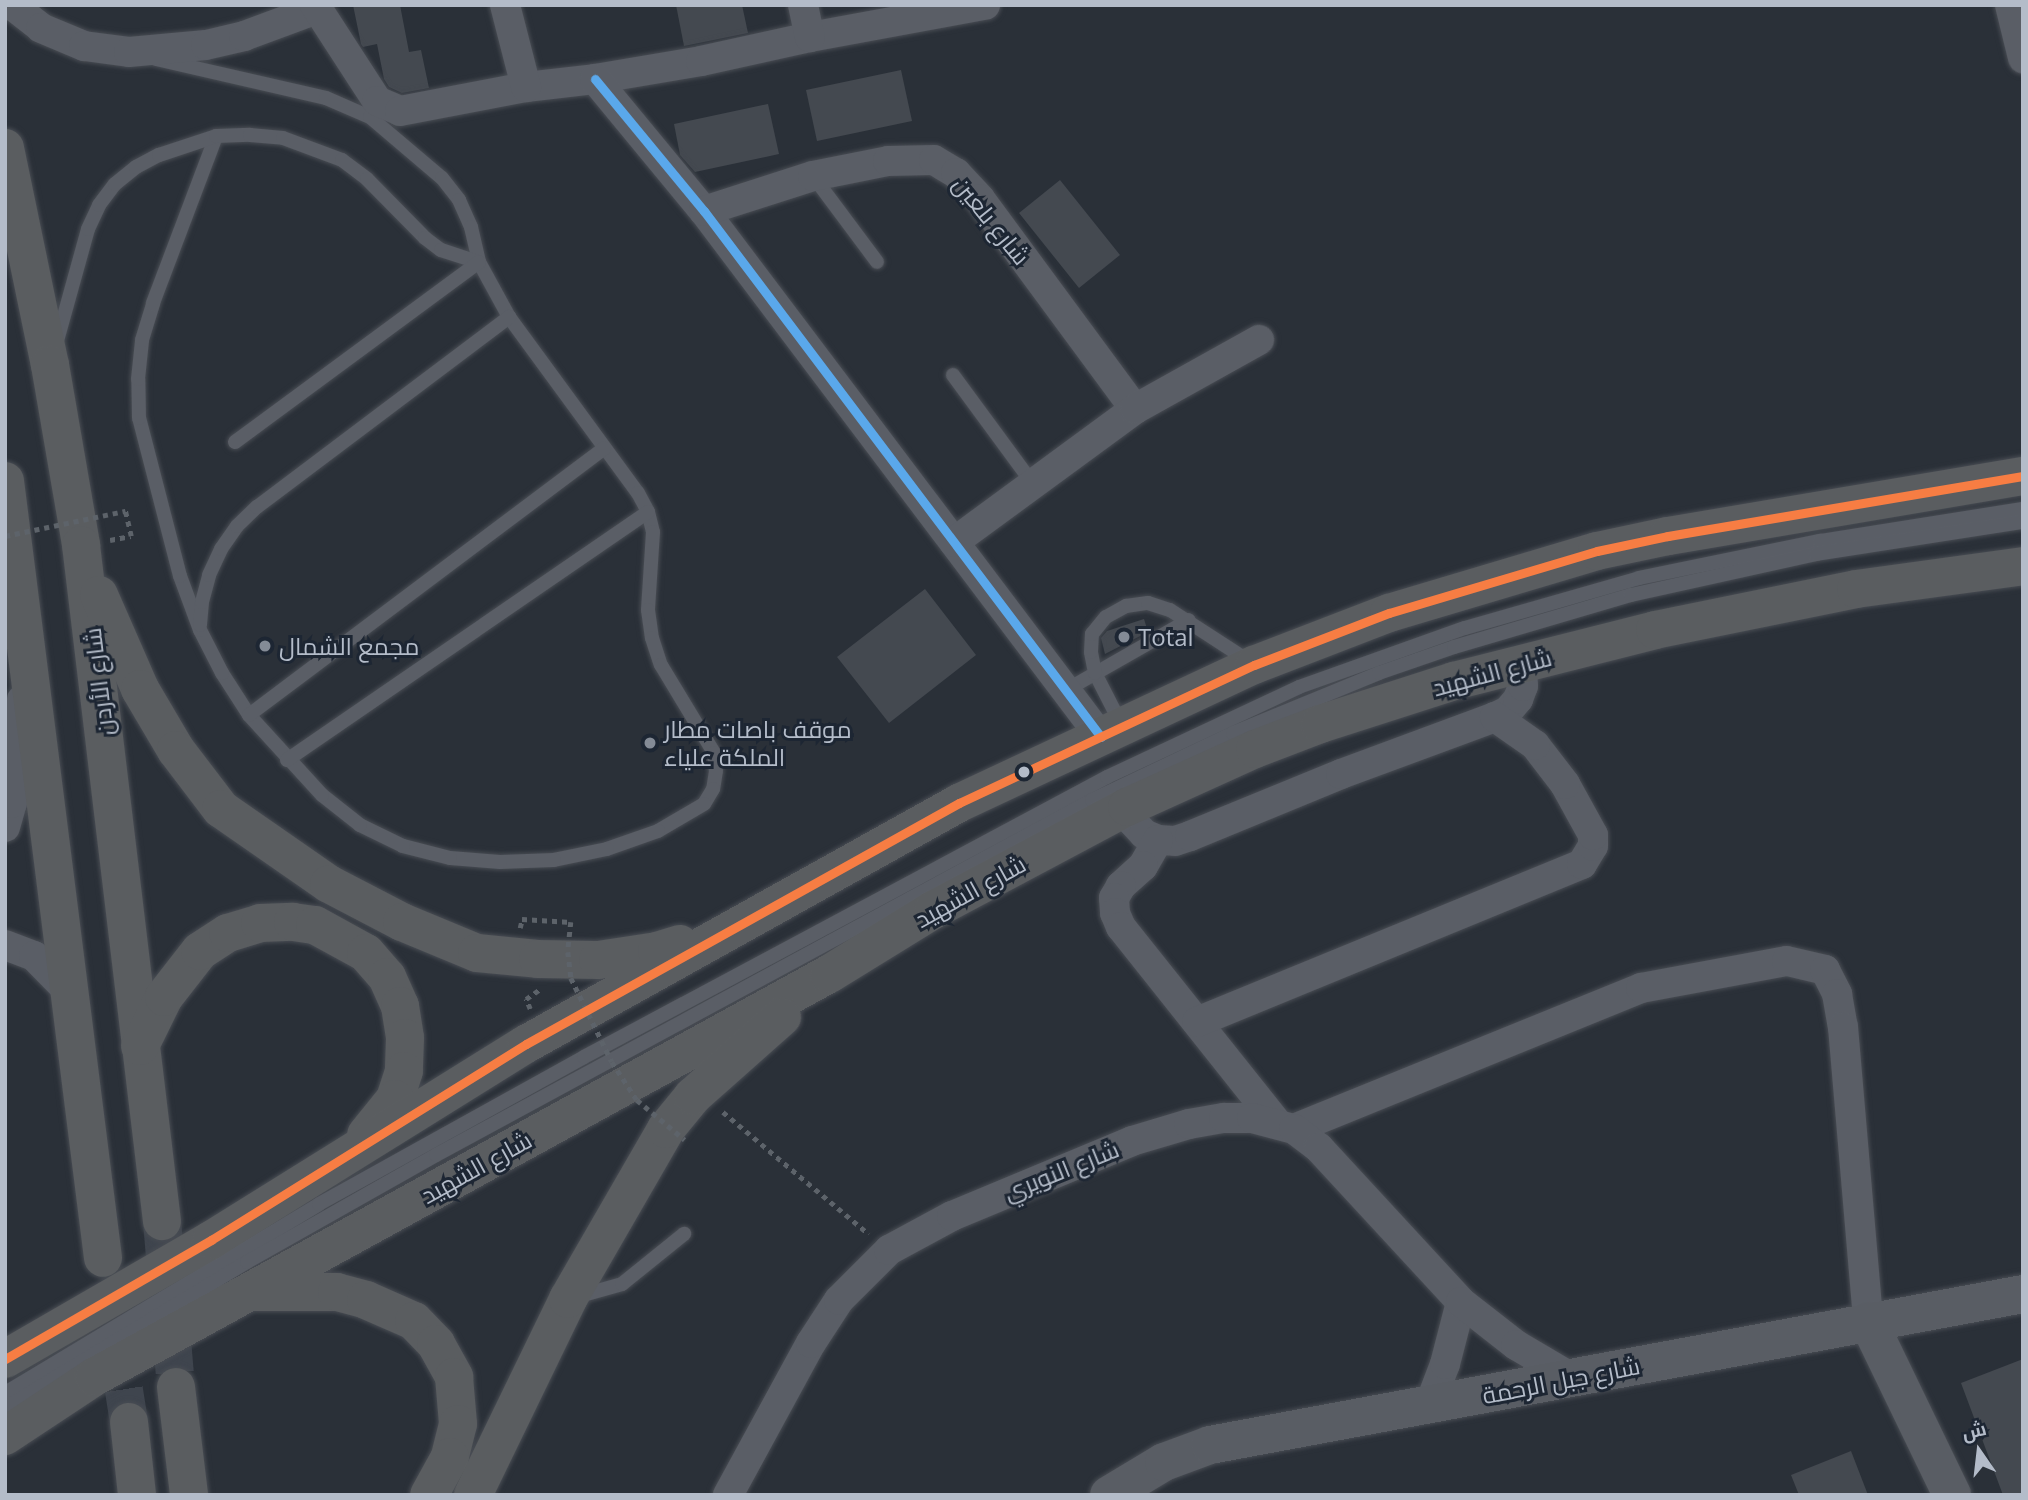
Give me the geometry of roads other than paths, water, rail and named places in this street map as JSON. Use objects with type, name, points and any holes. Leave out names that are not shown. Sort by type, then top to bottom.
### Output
[{"type":"highway","name":"شارع الأردن","points":[[5,148],[50,365],[83,560],[162,1221]]},
{"type":"highway","points":[[5,1359],[211,1240],[526,1044],[770,908],[959,803],[1254,665],[1389,612],[1597,551],[1668,536],[2023,476]]},
{"type":"highway","points":[[5,481],[72,995],[103,1258]]},
{"type":"highway","points":[[83,560],[140,689],[176,750],[221,809],[328,884],[402,922],[477,953],[538,959],[598,960],[657,951],[710,934],[770,908]]},
{"type":"highway","name":"شارع الشهيد","points":[[5,1436],[94,1377],[829,974],[933,910],[1127,807],[1244,754],[1320,724],[1522,663],[1789,601],[2023,566]]},
{"type":"highway","points":[[140,1046],[164,997],[187,965],[228,933],[260,923],[292,922],[315,925],[366,953],[387,977],[400,1006],[405,1038],[404,1071],[395,1099],[379,1120],[352,1149],[299,1186]]},
{"type":"highway","points":[[473,1495],[568,1299],[679,1111],[829,974]]},
{"type":"highway","points":[[246,1293],[337,1292],[398,1312],[426,1332],[445,1358],[454,1377],[458,1424],[450,1457],[429,1495]]},
{"type":"highway","points":[[176,1387],[189,1495]]},
{"type":"highway","points":[[129,1422],[137,1495]]},
{"type":"highway","points":[[183,1454],[210,1495]]},
{"type":"street","points":[[12,5],[41,28],[84,46],[129,52],[168,50],[232,39],[316,7],[369,92],[384,106],[400,111],[526,87],[595,79],[985,5]]},
{"type":"street","points":[[505,5],[526,87]]},
{"type":"street","points":[[803,5],[810,37]]},
{"type":"street","points":[[2010,5],[2023,58]]},
{"type":"street","points":[[595,79],[704,211],[1068,689],[1112,732]]},
{"type":"street","name":"شارع بلعين","points":[[704,211],[813,176],[916,158],[934,160],[956,173],[980,199],[1135,409]]},
{"type":"street","points":[[954,541],[1135,409],[1259,340]]},
{"type":"street","points":[[5,827],[28,648]]},
{"type":"street","points":[[1127,807],[1133,822],[1144,834],[1158,840],[1175,841],[1190,836],[1341,774],[1508,711],[1518,699],[1523,686],[1522,663]]},
{"type":"street","points":[[1197,1022],[1582,864],[1593,846],[1593,835],[1566,783],[1535,745],[1495,717]]},
{"type":"street","points":[[1158,840],[1143,866],[1121,886],[1114,898],[1115,913],[1121,927],[1285,1126],[1319,1148],[1461,1302],[1516,1345],[1572,1378]]},
{"type":"street","points":[[5,945],[34,956],[72,995]]},
{"type":"street","points":[[1285,1126],[1641,988],[1787,961],[1825,970],[1837,994],[1843,1027],[1868,1321],[1952,1495]]},
{"type":"street","name":"شارع النويري","points":[[728,1495],[818,1332],[839,1300],[889,1250],[951,1216],[1132,1141],[1189,1124],[1224,1118],[1285,1126]]},
{"type":"street","name":"شارع جبل الرحمة","points":[[1109,1495],[1164,1462],[1210,1445],[2023,1294]]},
{"type":"street","points":[[1429,1406],[1446,1364],[1461,1302]]},
{"type":"lane","points":[[129,52],[326,98],[370,117],[442,178],[459,200],[471,227],[479,261],[509,317],[639,493],[648,512],[653,532],[648,591],[652,638],[661,665],[714,753],[716,771],[713,789],[704,804],[658,831],[607,849],[554,860],[500,862],[450,858],[403,846],[360,825],[322,795],[287,760],[249,715],[222,674],[200,630],[180,576],[139,418],[138,379],[142,340],[153,303],[216,136]]},
{"type":"lane","points":[[50,365],[88,229],[99,205],[115,184],[135,167],[186,144],[216,136],[284,138],[342,160],[367,179],[425,239],[441,250],[479,261]]},
{"type":"lane","points":[[813,176],[877,262]]},
{"type":"lane","points":[[236,442],[479,261]]},
{"type":"lane","points":[[200,630],[202,602],[209,575],[221,549],[237,526],[257,507],[509,317]]},
{"type":"lane","points":[[953,375],[1033,484]]},
{"type":"lane","points":[[249,715],[604,448]]},
{"type":"lane","points":[[5,1392],[319,1204],[584,1058],[1107,776],[1299,687],[1465,628],[1639,578],[1820,541],[2023,509]]},
{"type":"lane","points":[[287,760],[648,512]]},
{"type":"lane","points":[[5,1408],[247,1262],[436,1154],[1092,800],[1233,733],[1379,673],[1454,647],[1632,595],[1816,554],[2023,522]]},
{"type":"lane","points":[[1112,732],[1091,652],[1092,634],[1106,617],[1126,606],[1148,603],[1170,610],[1254,665]]},
{"type":"lane","points":[[1068,689],[1189,621]]},
{"type":"lane","points":[[568,1299],[622,1284],[684,1234]]},
{"type":"tunnel","points":[[162,1221],[176,1387]]},
{"type":"tunnel","points":[[115,1333],[129,1422]]},
{"type":"place","name":"Total","points":[[1124,637]]},
{"type":"place","name":"مجمع الشمال","points":[[265,646]]},
{"type":"place","name":"موقف باصات مطار الملكة علياء","points":[[650,743]]}]
